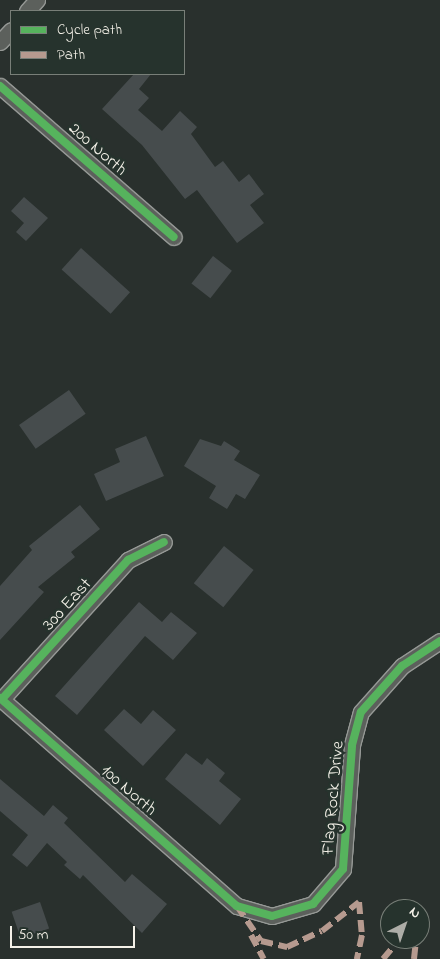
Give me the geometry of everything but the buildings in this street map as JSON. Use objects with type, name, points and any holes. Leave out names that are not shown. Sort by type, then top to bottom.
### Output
[{"type":"street","points":[[29,10],[37,0]]},
{"type":"street","points":[[0,42],[10,31]]},
{"type":"street","name":"200 North","points":[[0,86],[174,237]]},
{"type":"street","name":"300 East","points":[[1,698],[128,560],[164,542]]},
{"type":"street","name":"Flag Rock Drive","points":[[237,906],[272,916],[296,912],[328,891],[342,869],[352,745],[361,712],[402,666],[440,641]]},
{"type":"street","name":"100 North","points":[[1,698],[237,906]]},
{"type":"marked path","points":[[237,906],[261,941],[287,947],[322,931],[359,902],[362,935],[357,959]]},
{"type":"marked path","points":[[251,935],[264,959]]},
{"type":"marked path","points":[[383,959],[392,949]]},
{"type":"marked path","points":[[414,959],[415,949]]},
{"type":"cycle path","points":[[0,86],[174,237]]},
{"type":"cycle path","points":[[2,699],[128,560],[164,542]]},
{"type":"cycle path","points":[[0,698],[237,906],[272,916],[313,904],[343,869],[352,745],[361,712],[402,666],[440,641]]}]
